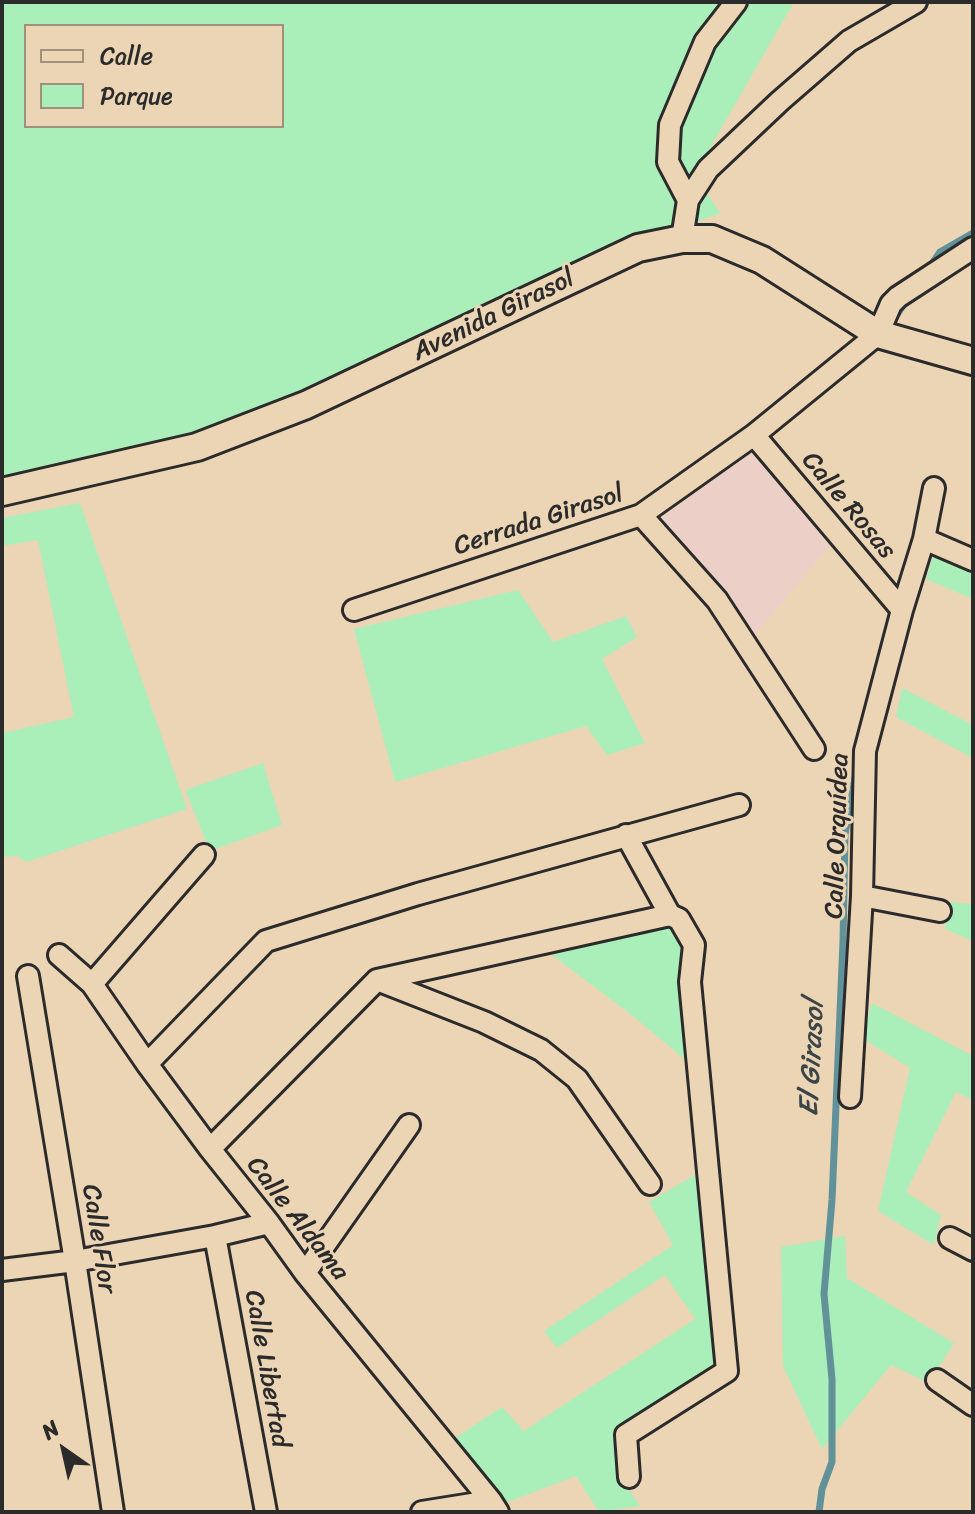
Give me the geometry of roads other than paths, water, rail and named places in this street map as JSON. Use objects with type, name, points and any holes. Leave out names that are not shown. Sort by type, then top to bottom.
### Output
[{"type":"street","points":[[688,200],[668,162],[670,125],[705,42],[736,2]]},
{"type":"street","points":[[682,239],[688,200],[708,169],[849,41],[916,2]]},
{"type":"street","name":"Avenida Girasol","points":[[2,492],[197,447],[306,405],[638,248],[682,239],[712,239],[762,260],[878,334],[973,361]]},
{"type":"street","points":[[878,334],[891,304],[898,297],[973,248]]},
{"type":"street","name":"Cerrada Girasol","points":[[354,610],[641,515],[754,435],[878,334]]},
{"type":"street","name":"Calle Rosas","points":[[754,435],[902,609]]},
{"type":"street","name":"Calle Orquídea","points":[[850,1097],[862,896],[865,751],[902,609],[924,539],[934,488]]},
{"type":"street","points":[[641,515],[717,600],[814,749]]},
{"type":"street","name":"Calle Rosas","points":[[924,539],[973,560]]},
{"type":"street","points":[[147,1064],[266,941],[418,894],[739,805]]},
{"type":"street","points":[[626,835],[670,915]]},
{"type":"street","points":[[92,984],[204,855]]},
{"type":"street","points":[[862,896],[940,911]]},
{"type":"street","points":[[210,1149],[377,980],[670,915],[679,919],[694,945],[690,982],[727,1371],[626,1435],[629,1477]]},
{"type":"street","name":"Calle Aldama","points":[[59,955],[92,984],[147,1064],[305,1273],[494,1506]]},
{"type":"street","name":"Calle Flor","points":[[28,976],[113,1512]]},
{"type":"street","points":[[377,980],[484,1022],[541,1050],[577,1079],[650,1184]]},
{"type":"street","points":[[305,1273],[409,1125]]},
{"type":"street","points":[[2,1270],[75,1261],[269,1223]]},
{"type":"street","name":"Calle Libertad","points":[[215,1236],[266,1512]]},
{"type":"street","points":[[950,1238],[973,1250]]},
{"type":"street","points":[[937,1380],[973,1405]]},
{"type":"street","points":[[422,1512],[494,1506]]},
{"type":"waterway","name":"El Girasol","points":[[929,268],[940,252],[973,233]]},
{"type":"waterway","name":"El Girasol","points":[[896,316],[908,298]]},
{"type":"waterway","name":"El Girasol","points":[[819,1512],[822,1489],[832,1462],[832,1379],[824,1294],[832,1200],[845,835],[855,778]]}]
